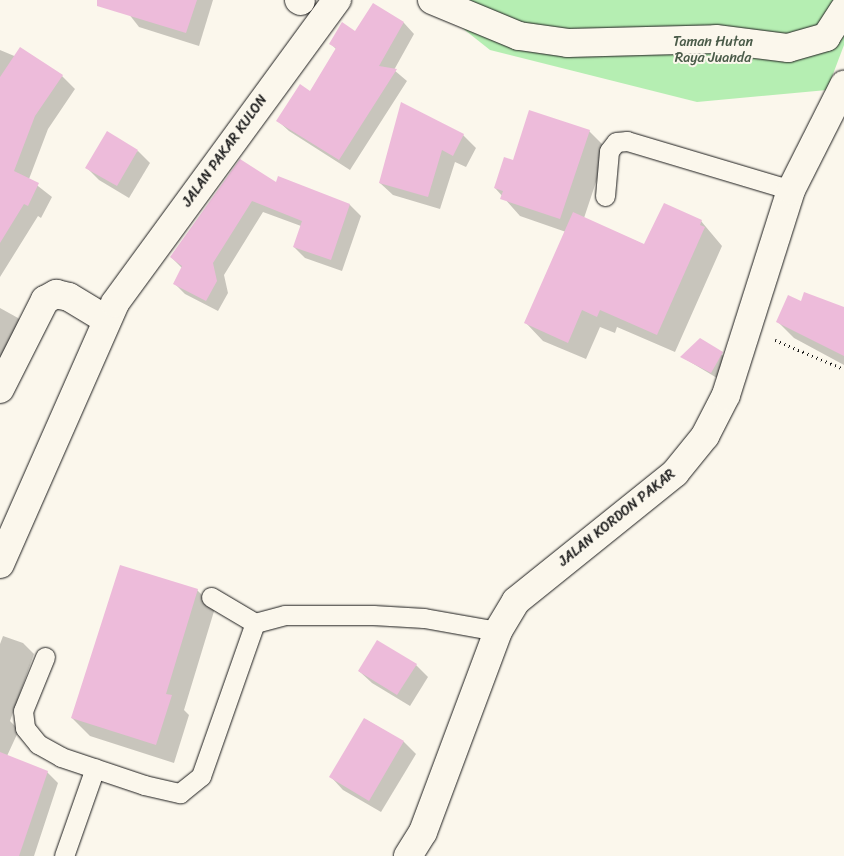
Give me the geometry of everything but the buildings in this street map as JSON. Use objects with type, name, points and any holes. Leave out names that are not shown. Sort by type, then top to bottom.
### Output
[{"type":"street","name":"JALAN PAKAR KULON","points":[[0,564],[111,311],[337,0]]},
{"type":"street","points":[[432,0],[519,36],[568,43],[707,39],[788,48],[826,37],[844,9]]},
{"type":"street","name":"JALAN KORDON PAKAR","points":[[408,856],[423,832],[498,631],[516,601],[675,473],[706,436],[726,395],[790,190],[844,85]]},
{"type":"street","points":[[4,374],[45,300],[56,294],[111,311]]},
{"type":"lane","points":[[605,196],[609,151],[616,142],[627,141],[790,190]]},
{"type":"lane","points":[[211,597],[254,623],[285,615],[373,615],[424,618],[498,631]]},
{"type":"lane","points":[[45,657],[24,711],[25,728],[38,744],[61,757],[144,785],[180,793],[201,776],[254,623]]},
{"type":"lane","points":[[64,856],[95,768]]},
{"type":"path","points":[[746,329],[844,369]]},
{"type":"green space","name":"Taman Hutan Raya Juanda","points":[[427,0],[844,0],[844,45],[827,90],[697,102],[490,50]]}]
